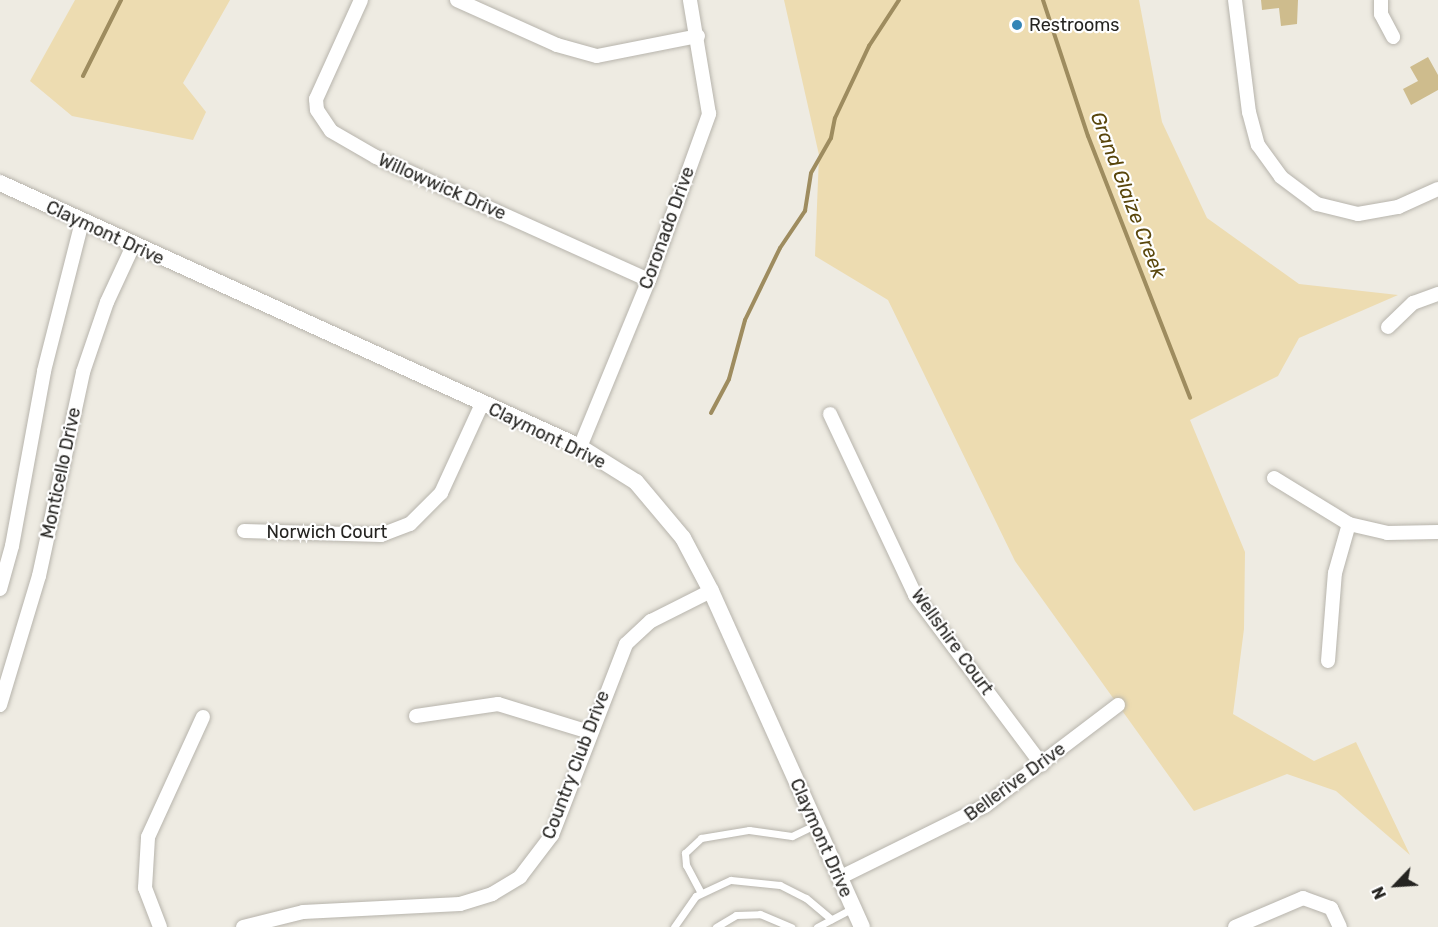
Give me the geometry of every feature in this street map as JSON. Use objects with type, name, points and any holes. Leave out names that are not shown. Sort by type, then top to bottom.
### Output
[{"type":"street","name":"Willowwick Drive","points":[[361,0],[316,99],[317,110],[331,131],[376,157],[649,280]]},
{"type":"street","points":[[457,0],[557,45],[597,56],[698,36]]},
{"type":"street","name":"Coronado Drive","points":[[580,447],[649,280],[708,114],[698,36],[690,0]]},
{"type":"street","points":[[1235,0],[1251,121],[1258,146],[1281,177],[1317,204],[1358,214],[1398,207],[1438,189]]},
{"type":"street","points":[[1381,0],[1381,14],[1394,37]]},
{"type":"street","name":"Claymont Drive","points":[[0,183],[133,246],[580,447],[636,482],[683,538],[711,591],[862,927]]},
{"type":"street","name":"Monticello Drive","points":[[0,589],[12,546],[44,370],[82,222]]},
{"type":"street","name":"Monticello Drive","points":[[0,705],[39,576],[83,372],[107,302],[133,246]]},
{"type":"street","points":[[1388,327],[1413,303],[1438,294]]},
{"type":"street","name":"Norwich Court","points":[[244,531],[364,535],[402,528],[422,514],[441,493],[482,404]]},
{"type":"street","name":"Wellshire Court","points":[[830,414],[915,595],[1042,765]]},
{"type":"street","points":[[1274,478],[1349,524],[1387,533],[1438,532]]},
{"type":"street","points":[[1328,661],[1335,573],[1349,524]]},
{"type":"street","name":"Country Club Drive","points":[[243,927],[303,912],[438,906],[492,894],[520,877],[543,850],[561,815],[589,732],[626,644],[651,621],[711,591]]},
{"type":"street","points":[[416,716],[498,704],[589,732]]},
{"type":"street","name":"Bellerive Drive","points":[[839,878],[959,822],[1042,765],[1118,705]]},
{"type":"street","points":[[160,927],[145,888],[148,837],[203,717]]},
{"type":"street","points":[[1235,927],[1303,898],[1331,908],[1340,927]]},
{"type":"lane","points":[[701,892],[686,865],[685,853],[701,838],[749,830],[792,836],[815,825]]},
{"type":"lane","points":[[674,927],[701,892],[730,880],[759,880],[780,885],[806,898],[831,919]]},
{"type":"lane","points":[[821,926],[853,908]]},
{"type":"lane","points":[[716,927],[736,915],[760,914],[791,927]]},
{"type":"shaded area","points":[[75,0],[230,0],[183,83],[206,112],[193,140],[72,116],[30,81]]},
{"type":"shaded area","points":[[784,0],[1139,0],[1162,122],[1207,218],[1299,284],[1398,295],[1299,338],[1278,376],[1190,420],[1245,552],[1244,629],[1233,714],[1314,761],[1356,742],[1410,855],[1336,791],[1287,774],[1194,811],[1015,561],[888,300],[815,256],[819,155]]},
{"type":"building","points":[[1261,0],[1298,0],[1297,24],[1281,26],[1279,8],[1262,10]]},
{"type":"building","points":[[1428,57],[1438,75],[1438,90],[1411,105],[1403,89],[1418,81],[1410,67]]},
{"type":"waterway","points":[[83,76],[121,0]]},
{"type":"waterway","points":[[711,413],[729,379],[745,320],[780,248],[805,211],[811,173],[831,138],[835,118],[869,46],[899,0]]},
{"type":"waterway","name":"Grand Glaize Creek","points":[[1043,0],[1088,136],[1190,398]]},
{"type":"place","name":"Restrooms","points":[[1017,25]]}]
